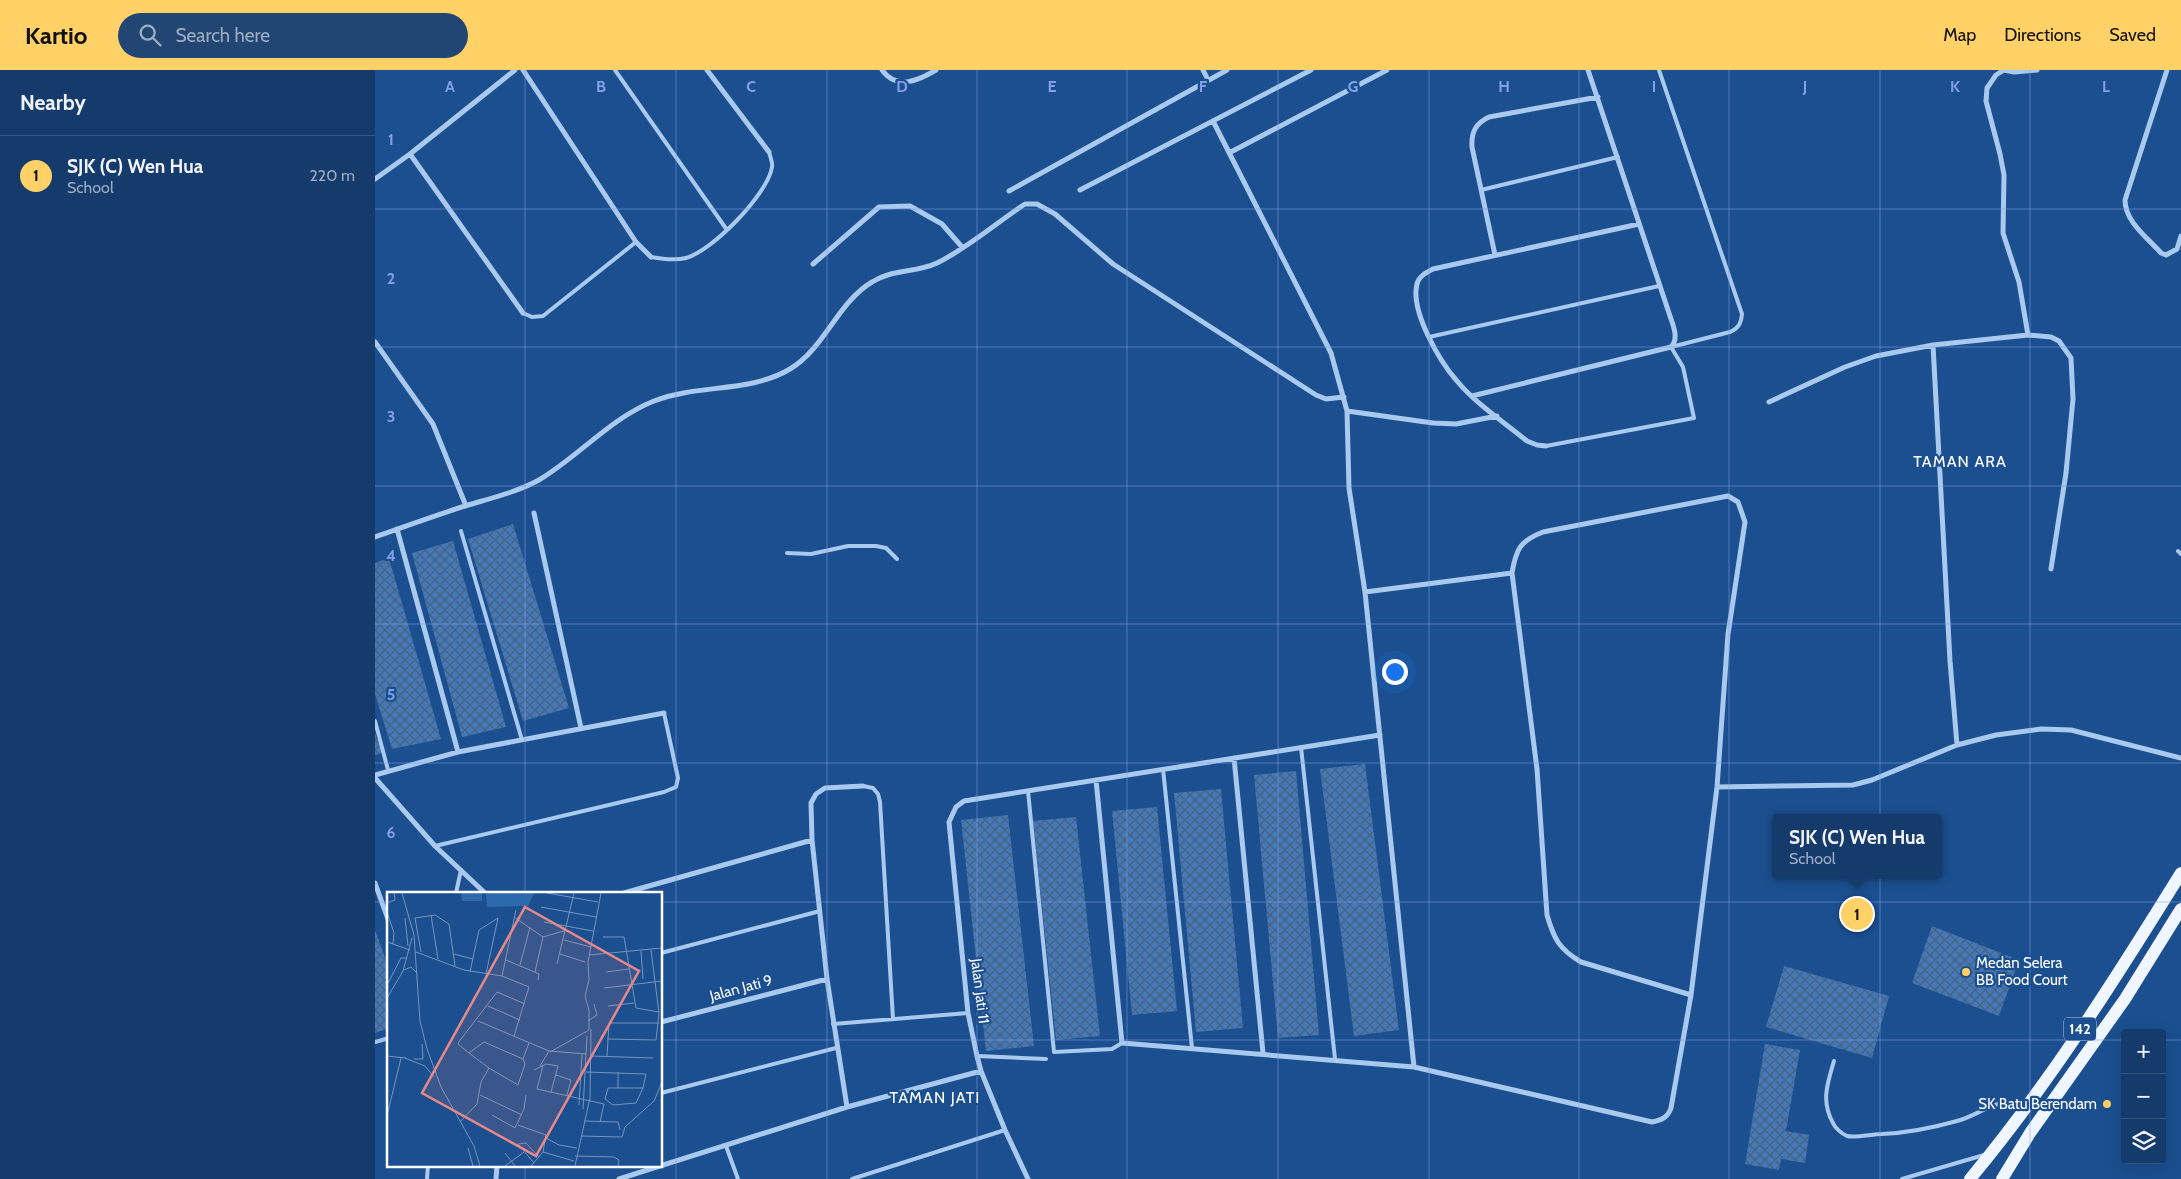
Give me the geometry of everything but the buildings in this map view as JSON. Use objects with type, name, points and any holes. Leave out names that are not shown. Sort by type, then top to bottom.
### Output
[{"type":"main road","name":"142","points":[[1970,1179],[2025,1108],[2128,960],[2181,873]]},
{"type":"main road","name":"142","points":[[2005,1176],[2030,1133],[2129,993],[2181,909]]},
{"type":"street","points":[[375,179],[410,154],[515,70]]},
{"type":"street","points":[[523,70],[636,242],[651,257]]},
{"type":"street","points":[[707,70],[769,152]]},
{"type":"street","points":[[882,70],[892,80],[902,82],[921,79],[936,70]]},
{"type":"street","points":[[1203,70],[1208,80]]},
{"type":"street","points":[[1009,191],[1227,70]]},
{"type":"street","points":[[1080,190],[1311,70]]},
{"type":"street","points":[[1229,153],[1387,70]]},
{"type":"street","points":[[1472,396],[1671,347],[1674,344],[1675,335],[1588,70]]},
{"type":"street","points":[[2028,335],[2019,282],[2003,233],[2004,175],[1986,101],[1987,88],[1996,75],[2004,70],[2015,72],[2037,70]]},
{"type":"street","points":[[2167,70],[2125,200],[2125,208],[2131,220],[2161,253],[2166,255],[2177,250],[2181,236]]},
{"type":"street","points":[[1495,255],[1472,138],[1475,129],[1480,122],[1489,117],[1598,97]]},
{"type":"street","points":[[1213,121],[1331,353],[1347,410],[1349,488],[1365,592],[1414,1067]]},
{"type":"street","points":[[410,154],[523,314]]},
{"type":"street","points":[[375,537],[523,488],[539,480],[624,417],[655,401],[701,390],[771,378],[790,369],[808,354],[853,296],[873,281],[894,272],[919,270],[938,263],[1025,204],[1037,204],[1055,214],[1113,264],[1316,395],[1326,399],[1344,397]]},
{"type":"street","points":[[813,264],[879,207],[910,206],[942,224],[962,247]]},
{"type":"street","points":[[1546,446],[1527,441],[1457,382],[1429,337],[1419,309],[1416,294],[1417,283],[1424,274],[1433,269],[1639,224]]},
{"type":"street","points":[[1769,402],[1845,367],[1876,356],[1933,345],[2028,335],[2051,337],[2059,340],[2071,358],[2073,399],[2066,473],[2051,569]]},
{"type":"street","points":[[375,342],[433,424],[466,506]]},
{"type":"street","points":[[1933,345],[1950,661],[1957,745]]},
{"type":"street","points":[[1347,410],[1433,423],[1456,424],[1497,416]]},
{"type":"street","points":[[1096,780],[1122,1043],[1263,1053],[1414,1067],[1652,1122],[1665,1118],[1671,1108],[1691,995],[1717,787],[1728,634],[1745,522],[1738,502],[1728,496],[1543,532],[1530,537],[1521,545],[1515,556],[1511,573],[1537,769],[1547,915],[1551,931],[1558,944],[1569,955],[1581,962],[1691,995]]},
{"type":"street","points":[[534,513],[581,728]]},
{"type":"street","points":[[397,529],[458,752]]},
{"type":"street","points":[[1365,592],[1511,573]]},
{"type":"street","points":[[484,892],[435,846],[375,776],[389,770],[458,752],[664,713]]},
{"type":"street","points":[[1717,787],[1853,785],[1872,780],[1957,745],[2015,731],[2041,729],[2071,730],[2181,758]]},
{"type":"street","points":[[1028,791],[1380,735]]},
{"type":"street","points":[[1233,758],[1263,1053]]},
{"type":"street","points":[[847,1107],[836,1048],[827,978],[812,840],[811,803],[816,794],[825,788],[863,786]]},
{"type":"street","name":"Jalan Jati 11","points":[[1028,791],[964,801],[956,807],[949,822],[968,1013],[977,1056],[1005,1130],[1028,1179]]},
{"type":"street","points":[[628,892],[812,840]]},
{"type":"street","points":[[375,883],[387,916]]},
{"type":"street","name":"Jalan Jati 9","points":[[663,1021],[827,978]]},
{"type":"street","points":[[663,1166],[847,1107],[981,1070]]},
{"type":"street","points":[[496,1179],[497,1166]]},
{"type":"street","points":[[619,1179],[662,1166]]},
{"type":"lane","points":[[615,70],[727,230]]},
{"type":"lane","points":[[1546,446],[1694,418],[1683,367],[1671,347],[1730,332],[1742,322],[1742,314],[1659,70]]},
{"type":"lane","points":[[651,257],[665,260],[686,258],[698,252],[727,230],[755,202],[768,178],[773,166],[769,152]]},
{"type":"lane","points":[[1481,190],[1618,157]]},
{"type":"lane","points":[[523,314],[533,317],[543,316],[636,242]]},
{"type":"lane","points":[[1429,337],[1659,286]]},
{"type":"lane","points":[[461,531],[522,740]]},
{"type":"lane","points":[[787,553],[811,554],[848,546],[876,546],[886,548],[897,559]]},
{"type":"lane","points":[[435,846],[664,792],[676,787],[678,778],[664,713]]},
{"type":"lane","points":[[375,721],[389,770]]},
{"type":"lane","points":[[1301,748],[1335,1059]]},
{"type":"lane","points":[[1163,769],[1192,1048]]},
{"type":"lane","points":[[863,786],[873,788],[880,802],[893,1019]]},
{"type":"lane","points":[[1028,791],[1054,1052],[1112,1049],[1122,1043]]},
{"type":"lane","points":[[456,892],[461,870]]},
{"type":"lane","points":[[663,952],[820,911]]},
{"type":"lane","points":[[833,1024],[968,1013]]},
{"type":"lane","points":[[663,1092],[836,1048]]},
{"type":"lane","points":[[977,1056],[1046,1059]]},
{"type":"lane","points":[[1834,1061],[1826,1087],[1825,1100],[1828,1114],[1835,1127],[1847,1136],[1920,1131],[1959,1121],[2004,1102],[2015,1102],[2025,1108]]},
{"type":"lane","points":[[852,1179],[1005,1130]]},
{"type":"lane","points":[[727,1146],[739,1179]]},
{"type":"lane","points":[[1902,1179],[1992,1153]]},
{"type":"lane","points":[[427,1179],[428,1166]]},
{"type":"lane","points":[[1919,1179],[1925,1173]]},
{"type":"place","name":"SJK (C) Wen Hua","points":[[1857,914]]},
{"type":"place","name":"Medan Selera BB Food Court","points":[[1966,972]]},
{"type":"place","name":"SK Batu Berendam","points":[[2107,1104]]},
{"type":"district","name":"TAMAN ARA","points":[[1960,461]]},
{"type":"district","name":"TAMAN JATI","points":[[935,1097]]}]
